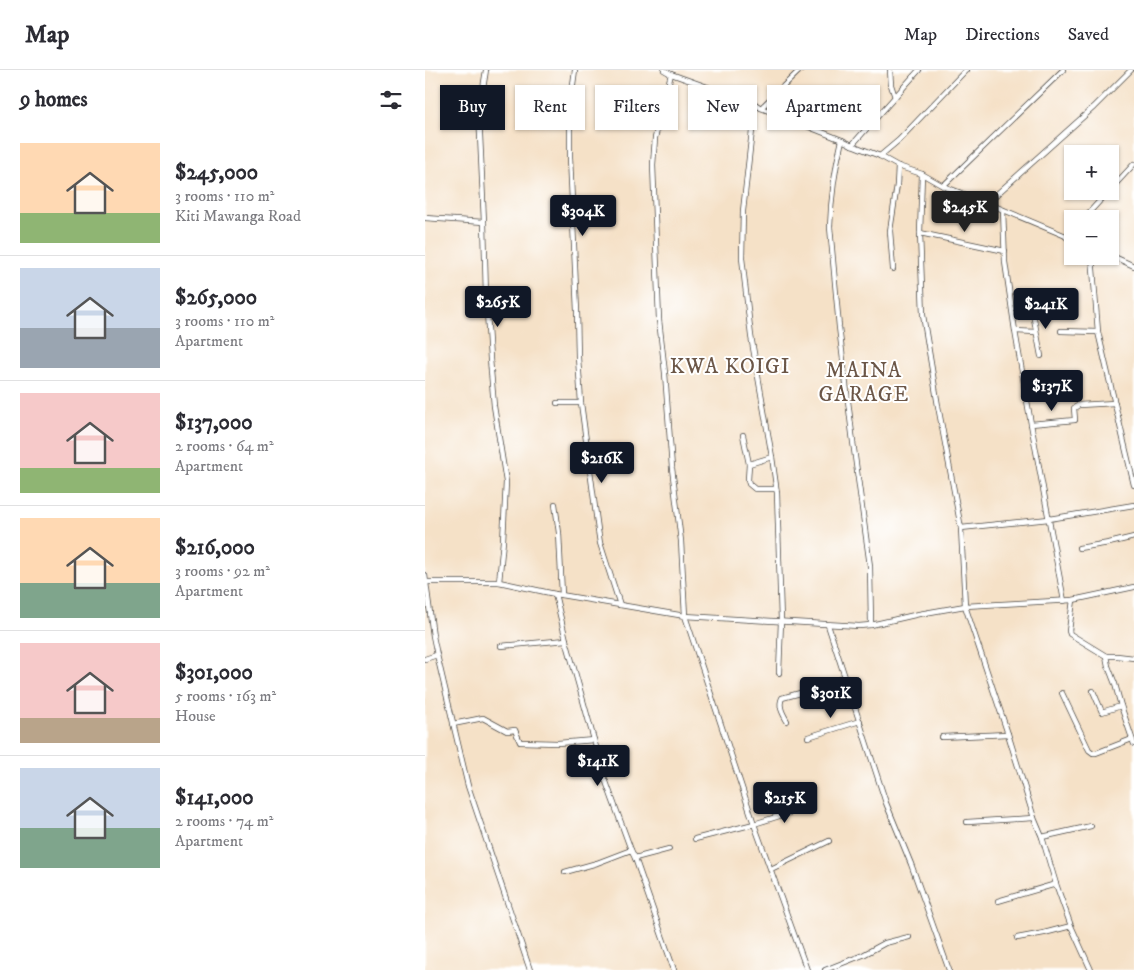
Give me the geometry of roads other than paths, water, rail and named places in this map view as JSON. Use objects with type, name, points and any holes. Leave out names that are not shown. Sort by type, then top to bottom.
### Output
[{"type":"street","points":[[486,70],[479,113],[486,296],[494,406],[505,482],[504,525],[499,582]]},
{"type":"street","points":[[575,70],[570,106],[570,157],[581,403],[600,543],[619,605]]},
{"type":"street","points":[[664,70],[702,85]]},
{"type":"street","points":[[761,108],[800,70]]},
{"type":"street","points":[[890,70],[891,84],[895,97]]},
{"type":"street","points":[[852,145],[919,70]]},
{"type":"street","points":[[880,156],[899,140],[966,70]]},
{"type":"street","points":[[943,186],[1063,70]]},
{"type":"street","points":[[987,203],[1131,70]]},
{"type":"street","points":[[671,74],[655,138],[653,165],[659,320],[681,541],[685,616],[754,824],[807,970]]},
{"type":"street","points":[[757,105],[880,156],[898,166],[922,174],[943,186],[1064,236]]},
{"type":"street","points":[[752,130],[743,211],[742,258],[751,336],[776,489],[780,556],[781,621],[779,673]]},
{"type":"street","points":[[842,140],[836,164],[830,227],[841,346],[869,566],[871,626]]},
{"type":"street","points":[[1119,180],[1134,164]]},
{"type":"street","points":[[893,269],[890,231],[898,166]]},
{"type":"street","points":[[922,174],[923,315],[961,528],[965,606],[1056,884],[1071,926],[1091,970]]},
{"type":"street","points":[[1091,210],[1101,200]]},
{"type":"street","points":[[1003,210],[1008,282],[1015,331],[1064,601]]},
{"type":"street","points":[[425,218],[484,222]]},
{"type":"street","points":[[921,233],[1005,251]]},
{"type":"street","points":[[1119,260],[1134,266]]},
{"type":"street","points":[[1094,265],[1098,332],[1134,485]]},
{"type":"street","points":[[1032,308],[1041,356]]},
{"type":"street","points":[[1015,331],[1036,332]]},
{"type":"street","points":[[1061,331],[1098,332]]},
{"type":"street","points":[[557,403],[581,403]]},
{"type":"street","points":[[1031,424],[1075,420],[1074,408],[1115,403]]},
{"type":"street","points":[[743,434],[749,464],[748,480],[752,487],[755,489],[776,489]]},
{"type":"street","points":[[749,464],[772,457]]},
{"type":"street","points":[[555,504],[560,539],[562,595]]},
{"type":"street","points":[[961,528],[1134,506]]},
{"type":"street","points":[[1079,548],[1134,537]]},
{"type":"street","points":[[425,575],[437,655],[468,786],[529,970]]},
{"type":"street","points":[[425,582],[499,582],[555,594],[685,616],[859,626],[871,626],[919,614],[965,606],[1073,600],[1134,587]]},
{"type":"street","points":[[555,594],[605,779],[674,970]]},
{"type":"street","points":[[1073,600],[1070,634],[1106,656],[1134,658]]},
{"type":"street","points":[[828,625],[886,803],[911,864],[949,970]]},
{"type":"street","points":[[425,629],[432,629]]},
{"type":"street","points":[[501,646],[566,640]]},
{"type":"street","points":[[425,658],[437,655]]},
{"type":"street","points":[[1062,693],[1091,752],[1133,741],[1106,656]]},
{"type":"street","points":[[787,721],[781,707],[781,699],[804,692],[815,685],[831,683],[845,677]]},
{"type":"street","points":[[1093,690],[1102,712],[1121,706]]},
{"type":"street","points":[[453,724],[483,718],[507,731],[515,730],[521,742],[594,740]]},
{"type":"street","points":[[808,737],[860,721]]},
{"type":"street","points":[[941,736],[1008,734]]},
{"type":"street","points":[[695,839],[754,824],[811,806]]},
{"type":"street","points":[[967,822],[1034,818]]},
{"type":"street","points":[[1041,837],[1091,826]]},
{"type":"street","points":[[771,869],[829,841]]},
{"type":"street","points":[[635,858],[669,849]]},
{"type":"street","points":[[565,872],[597,863],[631,850]]},
{"type":"street","points":[[998,901],[1056,884]]},
{"type":"street","points":[[1017,938],[1071,926]]},
{"type":"street","points":[[825,970],[868,953],[885,943],[909,937]]},
{"type":"district","name":"KWA KOIGI","points":[[730,367]]},
{"type":"district","name":"MAINA GARAGE","points":[[864,383]]}]
